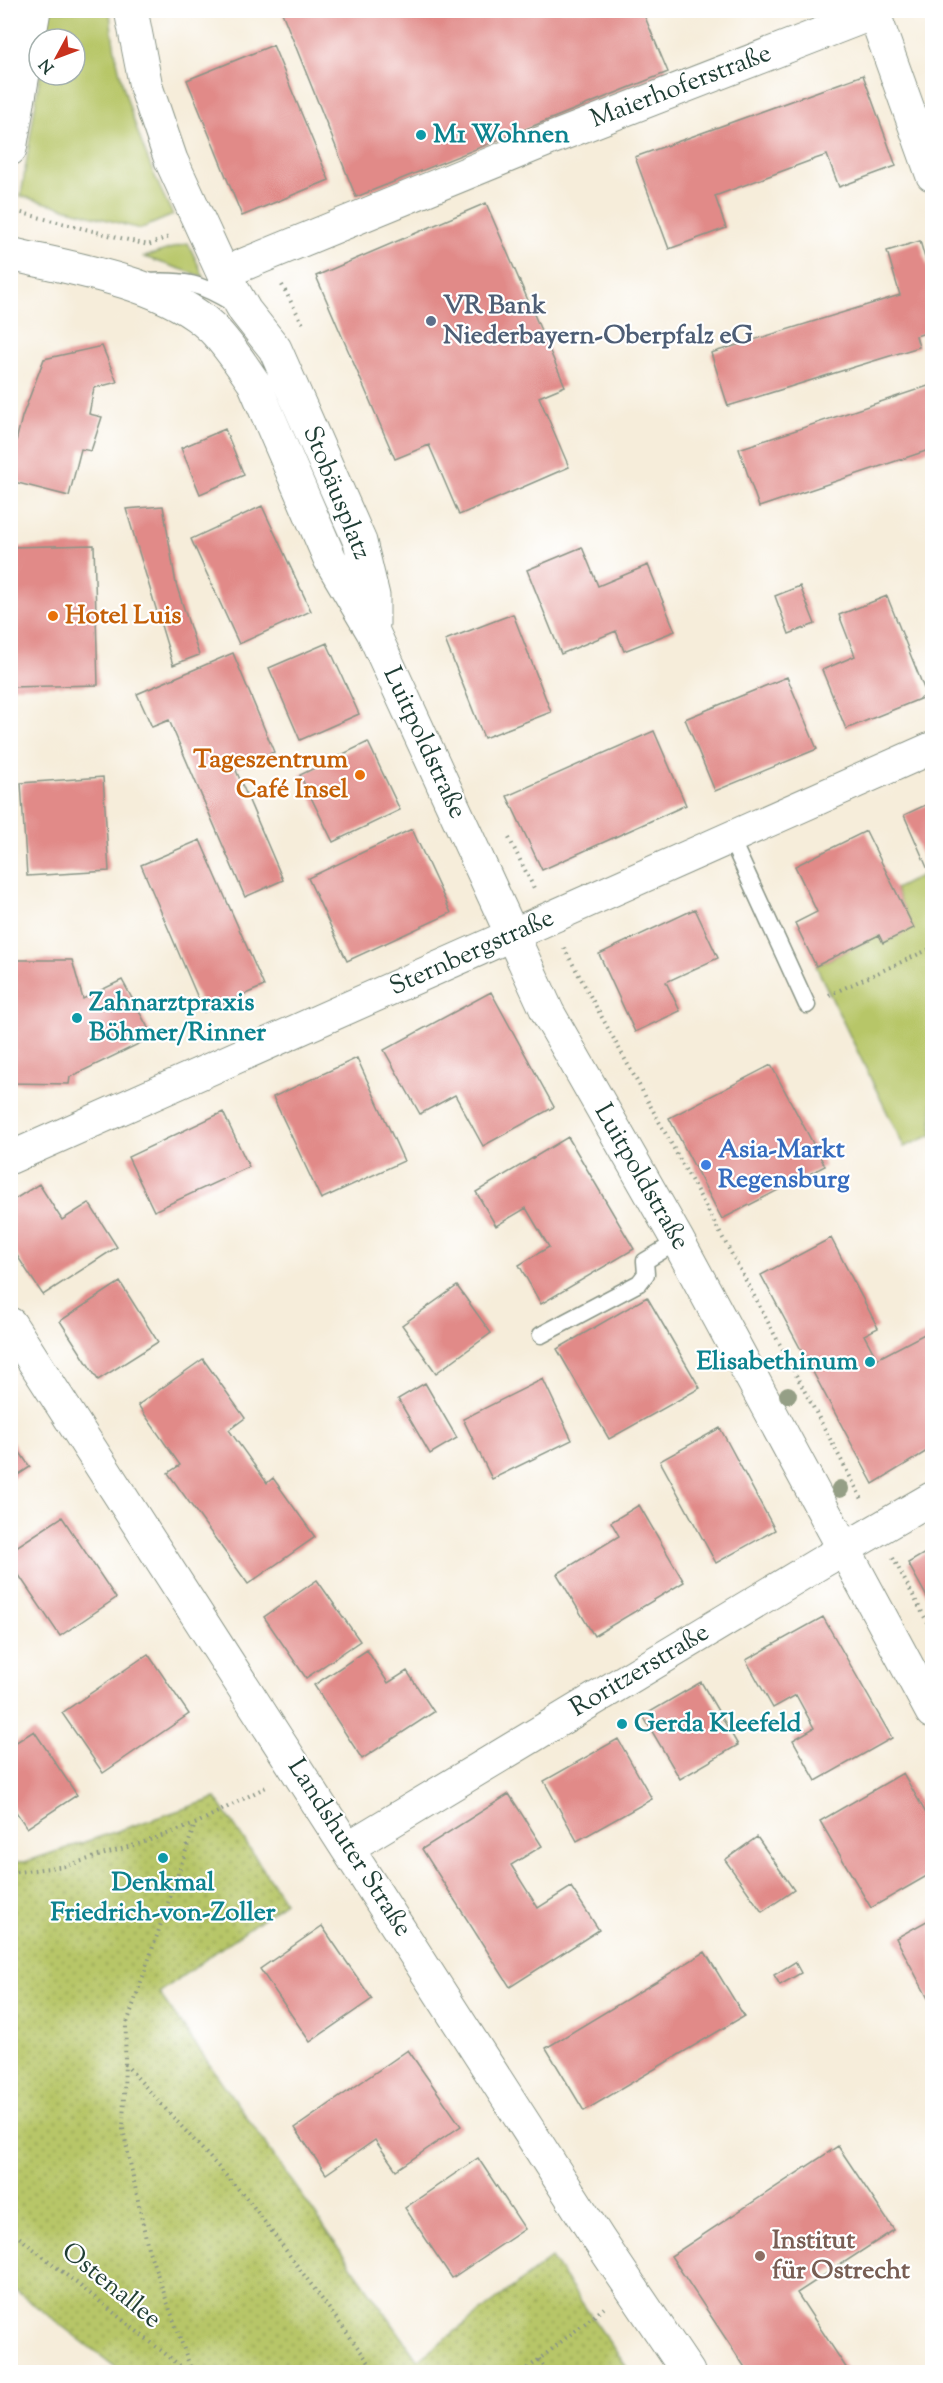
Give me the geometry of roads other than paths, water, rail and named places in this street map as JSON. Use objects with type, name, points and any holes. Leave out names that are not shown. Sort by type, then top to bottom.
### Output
[{"type":"street","points":[[10,149],[34,10]]},
{"type":"street","name":"Stobäusplatz","points":[[131,10],[146,87],[171,160],[223,273],[246,311],[275,349],[360,542],[373,596],[373,632]]},
{"type":"street","points":[[874,12],[933,175]]},
{"type":"street","name":"Maierhoferstraße","points":[[223,273],[550,139],[874,12]]},
{"type":"street","name":"Stobäusplatz","points":[[10,254],[132,282],[181,307],[211,327],[239,359],[254,383],[330,559],[373,632]]},
{"type":"street","name":"Luitpoldstraße","points":[[373,632],[548,1013],[678,1241],[933,1712]]},
{"type":"street","name":"Sternbergstraße","points":[[10,1158],[933,748]]},
{"type":"street","name":"Landshuter Straße","points":[[10,1324],[349,1847],[599,2240],[688,2373]]},
{"type":"street","name":"Roritzerstraße","points":[[349,1847],[933,1498]]},
{"type":"lane","points":[[132,282],[182,280],[213,291],[246,311]]},
{"type":"lane","points":[[731,838],[807,1005]]},
{"type":"lane","points":[[541,1335],[639,1283],[646,1274],[645,1261],[678,1241]]},
{"type":"place","name":"M1 Wohnen","points":[[421,135]]},
{"type":"place","name":"VR Bank Niederbayern-Oberpfalz eG","points":[[431,321]]},
{"type":"place","name":"Hotel Luis","points":[[53,616]]},
{"type":"place","name":"Tageszentrum Café Insel","points":[[360,775]]},
{"type":"place","name":"Zahnarztpraxis Böhmer/Rinner","points":[[77,1018]]},
{"type":"place","name":"Asia-Markt Regensburg","points":[[706,1165]]},
{"type":"place","name":"Elisabethinum","points":[[870,1362]]},
{"type":"place","name":"Gerda Kleefeld","points":[[622,1724]]},
{"type":"place","name":"Denkmal Friedrich-von-Zoller","points":[[163,1858]]},
{"type":"place","name":"Institut für Ostrecht","points":[[760,2256]]}]
